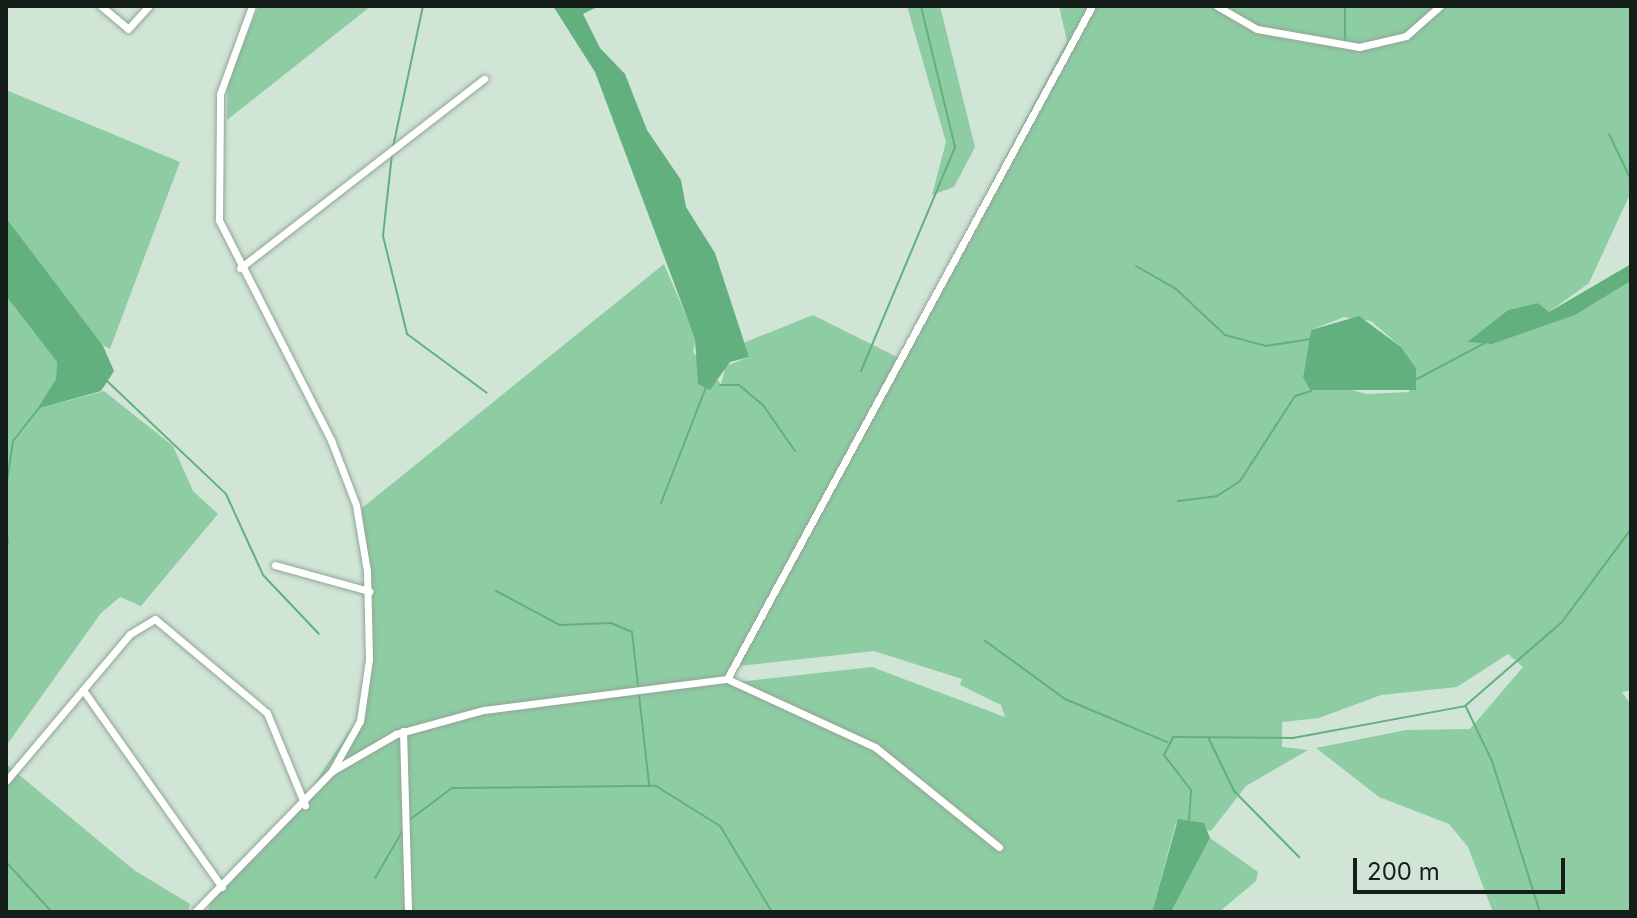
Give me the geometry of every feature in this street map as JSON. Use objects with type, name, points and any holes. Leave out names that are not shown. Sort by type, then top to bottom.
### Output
[{"type":"street","points":[[101,6],[131,29],[149,6]]},
{"type":"street","points":[[195,912],[305,805],[332,771],[364,708],[369,591],[358,515],[331,440],[240,268],[219,220],[217,125],[226,75],[252,6]]},
{"type":"street","points":[[727,679],[1092,6]]},
{"type":"street","points":[[1217,6],[1257,29],[1359,47],[1406,36],[1440,6]]},
{"type":"street","points":[[240,268],[484,79]]},
{"type":"street","points":[[275,565],[369,591]]},
{"type":"street","points":[[6,781],[139,626],[166,623],[273,720],[305,805]]},
{"type":"street","points":[[332,771],[403,731],[495,708],[727,679],[865,741],[999,847]]},
{"type":"street","points":[[83,690],[222,887]]},
{"type":"street","points":[[403,731],[408,912]]},
{"type":"shaded area","points":[[259,6],[371,6],[227,120],[228,78]]},
{"type":"shaded area","points":[[553,6],[599,6],[583,14],[600,48],[625,74],[647,130],[681,180],[686,207],[715,253],[749,357],[730,362],[710,390],[698,384],[695,339],[595,72]]},
{"type":"shaded area","points":[[907,6],[940,6],[975,147],[954,187],[932,195],[946,142]]},
{"type":"shaded area","points":[[1059,6],[1631,6],[1631,192],[1589,283],[1549,312],[1538,303],[1508,310],[1467,342],[1501,340],[1575,315],[1631,281],[1631,690],[1622,692],[1631,705],[1631,912],[1493,912],[1468,847],[1449,824],[1379,797],[1316,748],[1406,730],[1470,729],[1523,667],[1508,654],[1457,687],[1381,695],[1319,718],[1282,722],[1282,747],[1308,750],[1246,786],[1211,831],[1176,823],[1152,912],[208,912],[211,896],[308,793],[366,706],[371,638],[362,508],[664,264],[696,339],[693,352],[721,384],[726,366],[749,357],[743,343],[813,315],[899,358],[1067,41]],"holes":[[[1344,317],[1371,321],[1401,347],[1416,368],[1409,392],[1367,394],[1303,377],[1311,330]],[[874,651],[962,679],[960,685],[1001,705],[1005,717],[872,667],[729,683],[739,666]]]},
{"type":"shaded area","points":[[6,90],[180,162],[110,349],[93,340],[6,218]]},
{"type":"shaded area","points":[[6,218],[103,346],[114,371],[101,391],[37,409],[56,379],[57,362],[6,296]]},
{"type":"shaded area","points":[[1631,264],[1631,281],[1575,315],[1492,344],[1467,342],[1508,310],[1538,303],[1549,312]]},
{"type":"shaded area","points":[[6,296],[57,362],[56,379],[37,409],[104,391],[173,446],[193,491],[218,514],[141,606],[120,597],[101,613],[6,746]]},
{"type":"shaded area","points":[[1359,316],[1401,347],[1416,368],[1416,390],[1310,390],[1303,377],[1311,330]]},
{"type":"shaded area","points":[[6,764],[134,870],[190,904],[188,912],[6,912]]},
{"type":"shaded area","points":[[1178,819],[1204,823],[1210,838],[1171,912],[1152,912]]},
{"type":"shaded area","points":[[1210,838],[1258,872],[1256,881],[1219,912],[1171,912]]},
{"type":"waterway","points":[[393,147],[423,6]]},
{"type":"waterway","points":[[861,371],[955,147],[921,6]]},
{"type":"waterway","points":[[1345,6],[1345,40]]},
{"type":"waterway","points":[[1609,134],[1631,180]]},
{"type":"waterway","points":[[392,154],[383,236],[407,334],[487,393]]},
{"type":"waterway","points":[[1136,266],[1176,289],[1225,335],[1266,346],[1310,339]]},
{"type":"waterway","points":[[1417,379],[1485,343]]},
{"type":"waterway","points":[[107,381],[226,494],[263,575],[319,634]]},
{"type":"waterway","points":[[720,385],[739,385],[763,405],[795,451]]},
{"type":"waterway","points":[[661,503],[706,387]]},
{"type":"waterway","points":[[1178,501],[1217,496],[1240,481],[1295,396],[1311,391]]},
{"type":"waterway","points":[[6,488],[13,441],[39,408]]},
{"type":"waterway","points":[[6,525],[8,543]]},
{"type":"waterway","points":[[1189,821],[1191,790],[1164,755],[1173,737],[1293,738],[1465,706],[1562,622],[1631,529]]},
{"type":"waterway","points":[[496,591],[560,625],[611,623],[632,632],[649,784]]},
{"type":"waterway","points":[[984,640],[1065,699],[1167,742]]},
{"type":"waterway","points":[[1466,707],[1492,761],[1540,912]]},
{"type":"waterway","points":[[1209,739],[1234,791],[1299,857]]},
{"type":"waterway","points":[[408,821],[452,788],[656,786],[720,826],[772,912]]},
{"type":"waterway","points":[[375,878],[403,830]]},
{"type":"waterway","points":[[6,862],[52,912]]}]
